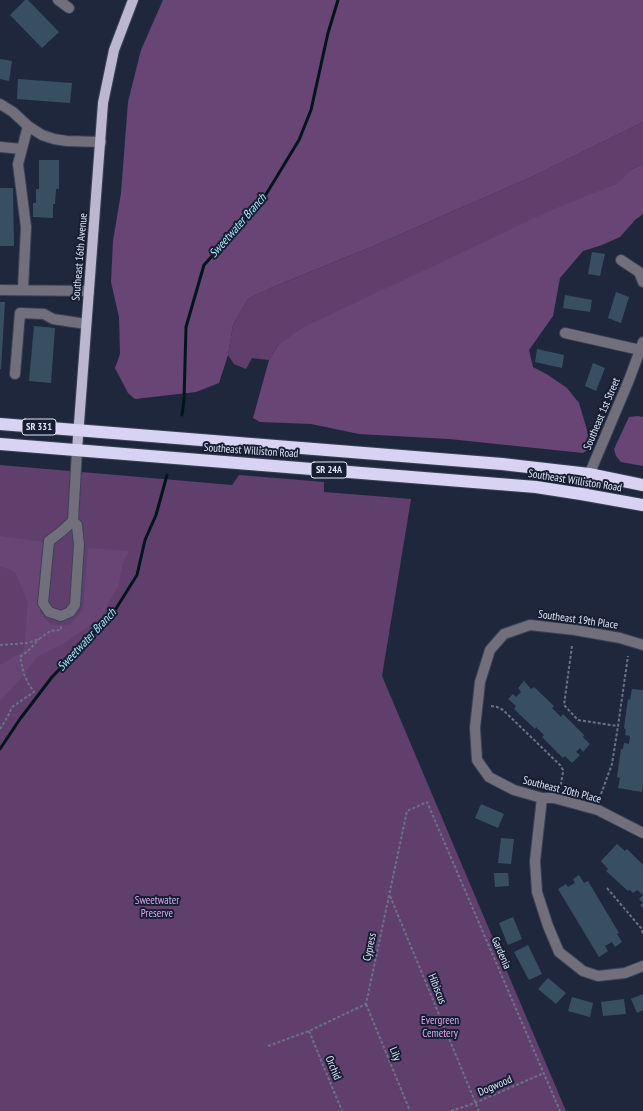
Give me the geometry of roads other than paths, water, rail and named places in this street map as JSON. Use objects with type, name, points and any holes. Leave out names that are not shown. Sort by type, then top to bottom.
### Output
[{"type":"highway","name":"Southeast Williston Road","points":[[0,424],[502,464],[589,474],[643,485]]},
{"type":"highway","name":"Southeast Williston Road","points":[[0,444],[486,482],[536,487],[643,505]]},
{"type":"main road","name":"Southeast 16th Avenue","points":[[77,450],[103,103],[114,50],[133,0]]},
{"type":"street","points":[[58,0],[69,8]]},
{"type":"street","points":[[0,104],[13,112],[28,126],[42,135],[67,141],[101,142]]},
{"type":"street","points":[[23,289],[26,227],[18,164],[28,126]]},
{"type":"street","points":[[0,145],[21,149]]},
{"type":"street","points":[[621,260],[638,272],[643,282]]},
{"type":"street","points":[[0,290],[23,289],[89,292]]},
{"type":"street","points":[[15,374],[20,312],[44,314],[53,319],[86,324]]},
{"type":"street","points":[[565,333],[642,346]]},
{"type":"street","name":"Southeast 1st Street","points":[[581,494],[642,346]]},
{"type":"street","name":"Southeast 16th Avenue","points":[[73,521],[77,525],[79,545],[74,605],[70,612],[61,616],[49,612],[43,603],[49,541],[73,521],[77,450]]},
{"type":"street","name":"Southeast 19th Place","points":[[479,694],[480,682],[490,650],[504,634],[530,625],[575,630],[620,638],[643,646]]},
{"type":"street","name":"Southeast 20th Place","points":[[479,694],[476,728],[477,760],[489,777],[514,790],[542,798],[554,798],[598,810],[643,832]]},
{"type":"street","points":[[542,798],[535,861],[537,892],[548,926],[560,952],[583,971],[598,976],[625,973],[643,966]]},
{"type":"waterway","name":"Sweetwater Branch","points":[[182,415],[184,400],[186,327],[204,265],[262,201],[299,140],[311,110],[328,33],[338,0]]},
{"type":"waterway","name":"Sweetwater Branch","points":[[0,749],[20,719],[52,677],[112,615],[137,575],[145,540],[156,515],[167,475]]},
{"type":"park label","name":"Sweetwater Preserve","points":[[157,907]]},
{"type":"park label","name":"Evergreen Cemetery","points":[[440,1027]]}]
